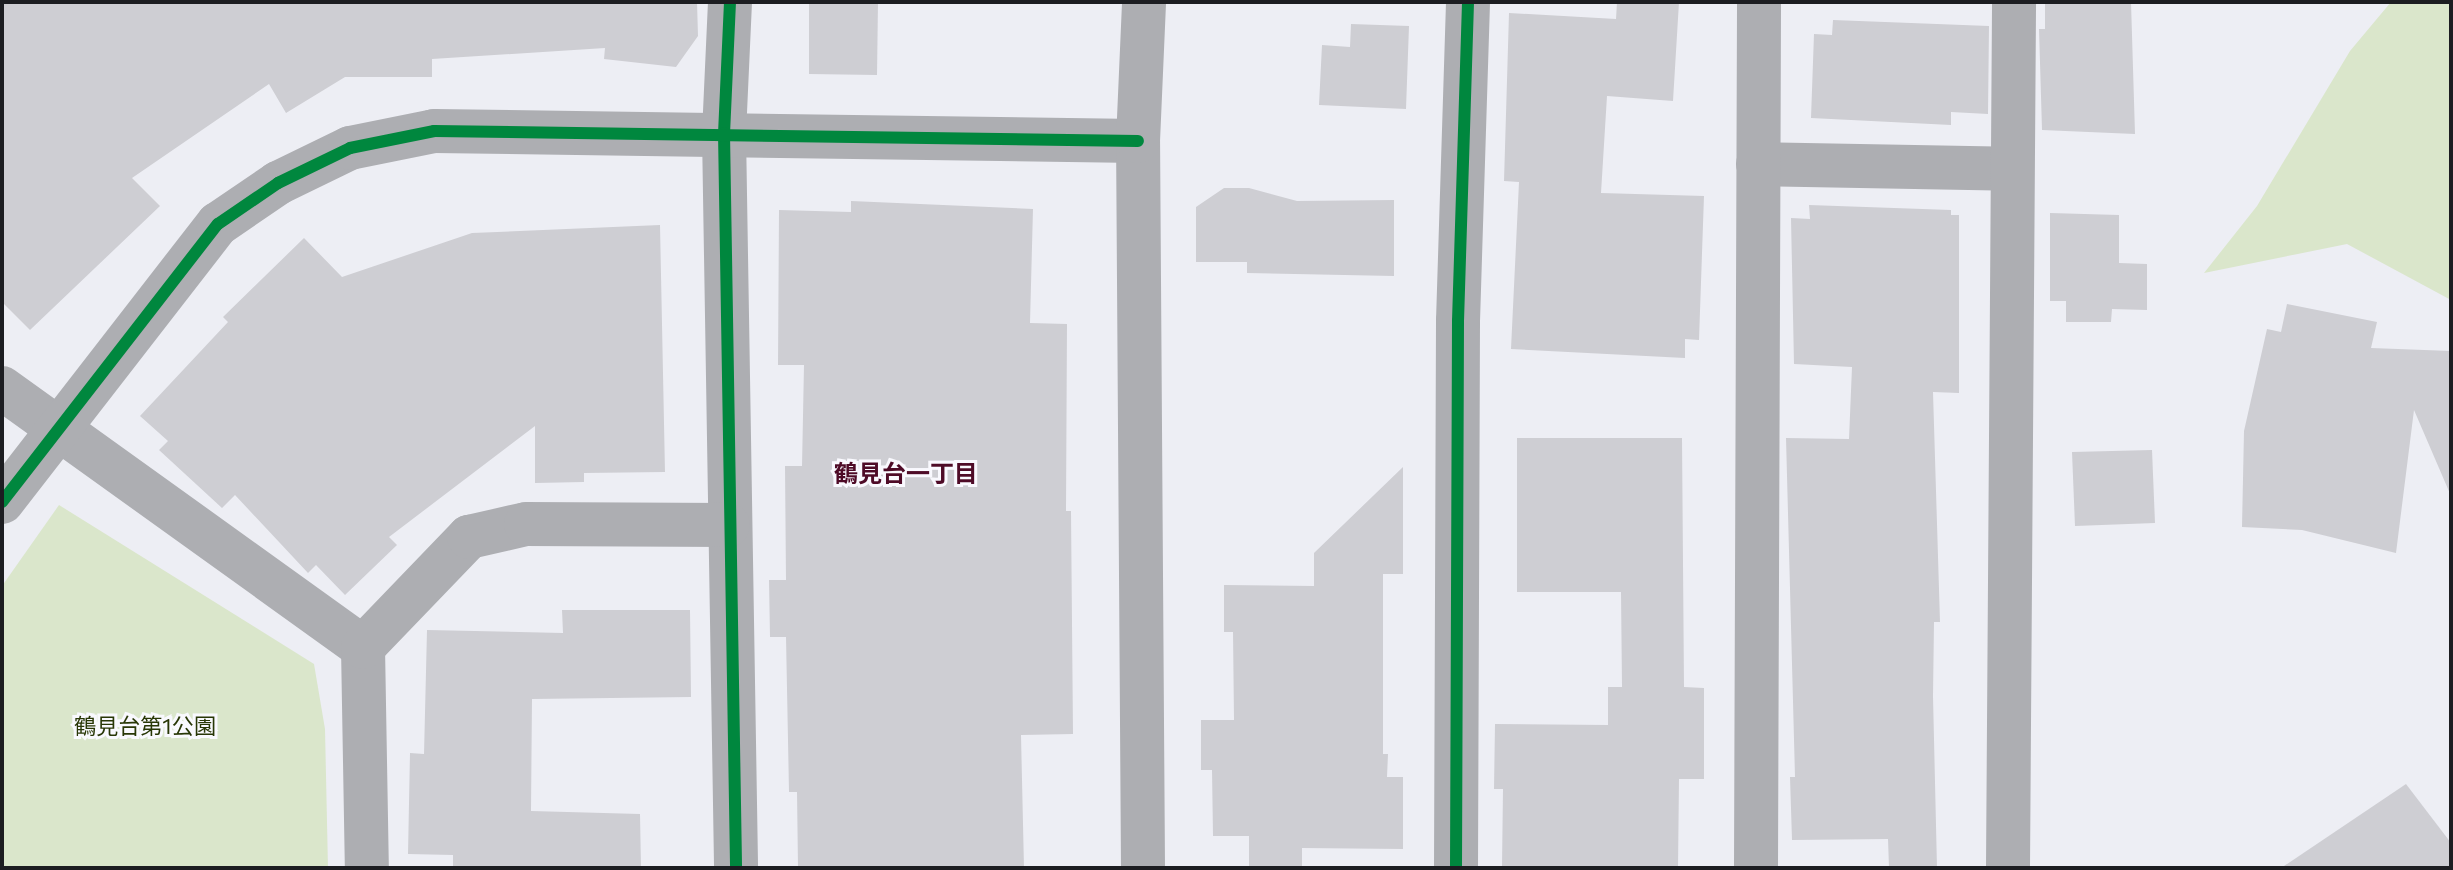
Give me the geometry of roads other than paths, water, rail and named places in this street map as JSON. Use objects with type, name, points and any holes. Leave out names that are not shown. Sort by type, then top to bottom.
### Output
[{"type":"street","points":[[730,2],[724,133],[736,868]]},
{"type":"street","points":[[1143,868],[1138,141],[1144,2]]},
{"type":"street","points":[[1456,868],[1458,321],[1468,2]]},
{"type":"street","points":[[1756,868],[1759,2]]},
{"type":"street","points":[[2008,868],[2010,169],[2014,2]]},
{"type":"street","points":[[2,502],[218,224],[278,183],[350,148],[434,131],[1138,141]]},
{"type":"street","points":[[1758,164],[2010,169]]},
{"type":"street","points":[[2,388],[57,432],[363,647]]},
{"type":"street","points":[[367,868],[363,647],[469,537],[526,524],[728,525]]},
{"type":"district","name":"鶴見台一丁目","points":[[906,473]]},
{"type":"park label","name":"鶴見台第1公園","points":[[145,726]]}]
